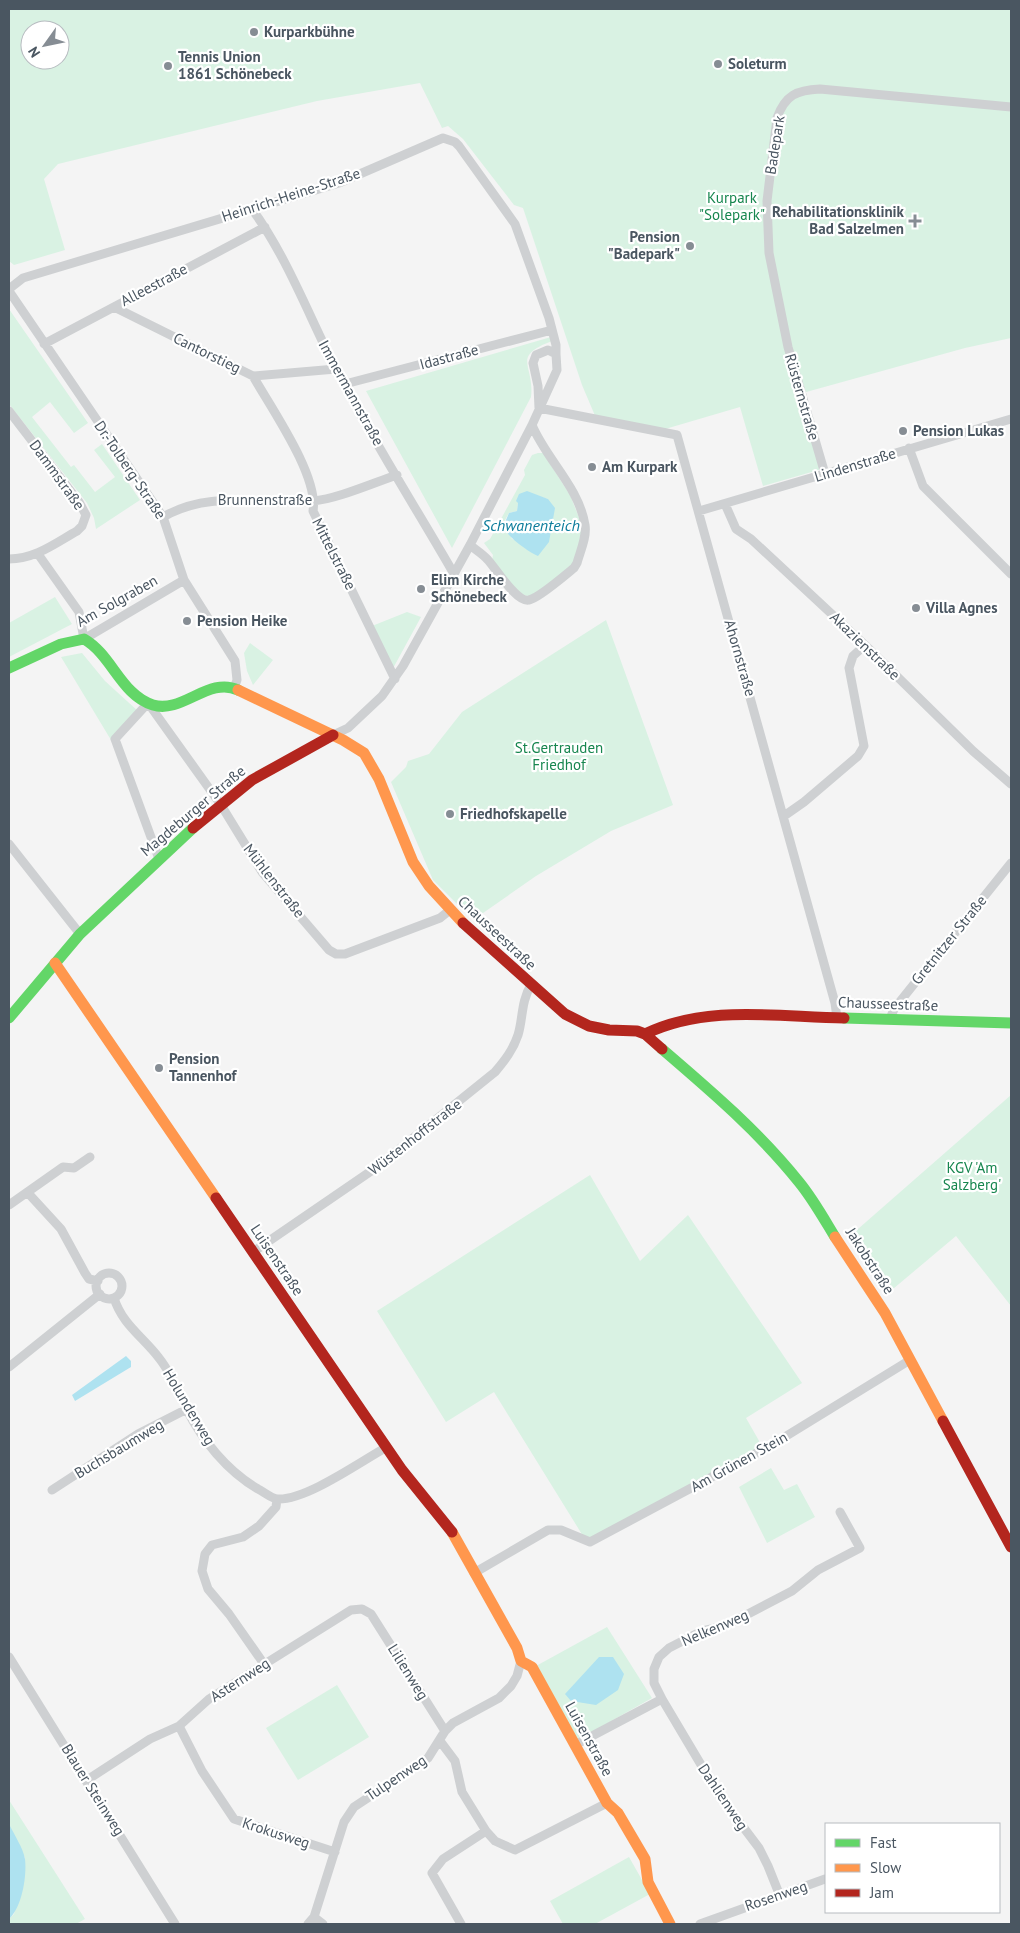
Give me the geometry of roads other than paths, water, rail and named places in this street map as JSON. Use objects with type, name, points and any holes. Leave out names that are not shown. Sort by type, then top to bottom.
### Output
[{"type":"street","name":"Badepark","points":[[782,320],[769,253],[767,217],[778,118],[786,99],[802,90],[820,89],[1011,107]]},
{"type":"street","name":"Heinrich-Heine-Straße","points":[[9,290],[23,278],[202,222],[339,183],[438,139],[455,142],[515,224],[552,330],[556,354]]},
{"type":"street","name":"Immermannstraße","points":[[252,209],[264,227],[336,369],[454,574]]},
{"type":"street","name":"Alleestraße","points":[[44,344],[264,227]]},
{"type":"street","name":"Dr.-Tolberg-Straße","points":[[9,290],[163,517],[184,580],[236,661],[237,680],[234,688]]},
{"type":"street","name":"Cantorstieg","points":[[114,306],[253,376],[336,369]]},
{"type":"street","name":"Rüsternstraße","points":[[782,320],[795,376],[825,474]]},
{"type":"street","name":"Idastraße","points":[[345,384],[552,330]]},
{"type":"street","name":"Magdeburger Straße","points":[[9,1018],[80,934],[220,804],[252,780],[348,728],[395,679],[470,545],[532,425],[557,370],[556,354],[543,350],[534,358],[533,372],[538,386],[539,408]]},
{"type":"street","name":"Mittelstraße","points":[[253,376],[309,478],[314,501],[313,511],[395,679]]},
{"type":"street","name":"Ahornstraße","points":[[539,408],[678,435],[784,816],[835,1003],[837,1018]]},
{"type":"street","name":"Dammstraße","points":[[9,411],[80,502],[86,515],[82,526],[77,531],[38,554]]},
{"type":"street","name":"Lindenstraße","points":[[699,512],[908,448],[1011,419]]},
{"type":"street","points":[[470,545],[488,559],[517,596],[524,600],[530,600],[542,593],[574,568],[577,563],[585,531],[583,520],[571,489],[537,437],[532,425]]},
{"type":"street","points":[[908,448],[923,486],[1011,574]]},
{"type":"street","name":"Brunnenstraße","points":[[163,517],[193,503],[219,499],[314,501],[397,476]]},
{"type":"street","name":"Akazienstraße","points":[[724,504],[736,529],[751,539],[865,645],[973,751],[1011,784]]},
{"type":"street","points":[[9,559],[26,558],[38,554],[79,612],[84,639],[93,644],[121,679],[148,703],[115,739],[159,859]]},
{"type":"street","name":"Am Solgraben","points":[[9,668],[61,644],[84,639],[184,580]]},
{"type":"street","points":[[784,816],[804,802],[858,756],[864,746],[850,668],[853,656],[865,645]]},
{"type":"street","name":"Chausseestraße","points":[[148,703],[170,706],[210,688],[224,686],[234,688],[357,748],[371,763],[414,862],[429,886],[450,910],[531,986],[565,1014],[577,1021],[600,1029],[637,1031],[645,1034],[656,1028],[713,1016],[745,1015],[1011,1023]]},
{"type":"street","name":"Mühlenstraße","points":[[148,703],[220,804],[262,872],[329,950],[336,954],[345,954],[440,918],[450,910]]},
{"type":"street","points":[[9,844],[80,934]]},
{"type":"street","name":"Gretnitzer Straße","points":[[890,1019],[894,1009],[1011,863]]},
{"type":"street","name":"Luisenstraße","points":[[55,963],[386,1446],[450,1528],[517,1648],[521,1662],[532,1667],[607,1803],[618,1814],[645,1859],[648,1882],[670,1924]]},
{"type":"street","name":"Wüstenhoffstraße","points":[[253,1252],[389,1158],[452,1109],[495,1072],[510,1055],[518,1034],[526,992],[531,986]]},
{"type":"street","name":"Jakobstraße","points":[[645,1034],[732,1109],[790,1170],[850,1256],[910,1360],[1011,1547]]},
{"type":"street","points":[[9,1205],[63,1167],[74,1168],[90,1157]]},
{"type":"street","points":[[28,1193],[60,1228],[84,1273],[89,1278],[98,1281]]},
{"type":"street","points":[[106,1274],[116,1276],[119,1279],[122,1289],[114,1298],[105,1298],[100,1294],[97,1286],[98,1281],[106,1274]]},
{"type":"street","points":[[9,1367],[100,1294]]},
{"type":"street","name":"Holunderweg","points":[[114,1298],[118,1310],[127,1323],[159,1358],[175,1382],[187,1409],[202,1435],[223,1462],[249,1483],[277,1499]]},
{"type":"street","name":"Am Grünen Stein","points":[[474,1573],[548,1530],[561,1530],[590,1542],[770,1446],[910,1360]]},
{"type":"street","name":"Buchsbaumweg","points":[[52,1490],[138,1434],[187,1409]]},
{"type":"street","points":[[264,1664],[229,1614],[208,1589],[202,1571],[205,1554],[212,1545],[243,1537],[259,1526],[276,1507],[277,1499],[304,1494],[386,1446]]},
{"type":"street","name":"Nelkenweg","points":[[662,1698],[654,1683],[654,1669],[659,1656],[668,1648],[702,1631],[725,1626],[792,1591],[818,1570],[860,1548],[840,1512]]},
{"type":"street","name":"Asternweg","points":[[87,1780],[150,1739],[179,1726],[209,1699],[351,1610],[362,1608],[372,1614]]},
{"type":"street","name":"Lilienweg","points":[[372,1614],[445,1731]]},
{"type":"street","name":"Blauer Steinweg","points":[[9,1657],[175,1924]]},
{"type":"street","name":"Tulpenweg","points":[[308,1924],[314,1917],[344,1822],[354,1807],[428,1758],[445,1731],[453,1723],[505,1692],[517,1676],[521,1662]]},
{"type":"street","points":[[575,1745],[662,1698]]},
{"type":"street","name":"Dahlienweg","points":[[662,1698],[719,1795],[759,1848],[780,1896]]},
{"type":"street","name":"Krokusweg","points":[[179,1726],[202,1771],[234,1819],[335,1852]]},
{"type":"street","points":[[440,1741],[455,1761],[462,1792],[486,1831],[495,1841],[516,1850],[607,1803]]},
{"type":"street","points":[[461,1924],[432,1874],[443,1860],[486,1831]]},
{"type":"street","name":"Rosenweg","points":[[700,1924],[825,1879]]},
{"type":"street","points":[[314,1917],[323,1924]]},
{"type":"water","name":"Schwanenteich","points":[[527,491],[548,499],[555,508],[549,542],[538,556],[518,543],[503,527],[509,513],[517,511],[518,503],[516,501],[519,494]]},
{"type":"water","points":[[126,1356],[131,1361],[131,1367],[75,1401],[72,1395]]},
{"type":"water","points":[[599,1657],[613,1657],[624,1674],[618,1690],[596,1705],[571,1701],[565,1694]]},
{"type":"water","points":[[10,1826],[23,1851],[25,1866],[20,1899],[14,1914],[9,1919]]},
{"type":"place","name":"Kurparkbühne","points":[[254,32]]},
{"type":"place","name":"Soleturm","points":[[718,64]]},
{"type":"place","name":"Tennis Union 1861 Schönebeck","points":[[168,66]]},
{"type":"place","name":"Rehabilitationsklinik Bad Salzelmen","points":[[915,221]]},
{"type":"place","name":"Pension \"Badepark\"","points":[[690,246]]},
{"type":"place","name":"Pension Lukas","points":[[903,431]]},
{"type":"place","name":"Am Kurpark","points":[[592,467]]},
{"type":"place","name":"Elim Kirche Schönebeck","points":[[421,589]]},
{"type":"place","name":"Villa Agnes","points":[[916,608]]},
{"type":"place","name":"Pension Heike","points":[[187,621]]},
{"type":"place","name":"Friedhofskapelle","points":[[450,814]]},
{"type":"place","name":"Pension Tannenhof","points":[[159,1068]]},
{"type":"park label","name":"Kurpark \"Solepark\"","points":[[732,206]]},
{"type":"park label","name":"St.Gertrauden Friedhof","points":[[559,756]]},
{"type":"park label","name":"KGV 'Am Salzberg'","points":[[972,1176]]}]
